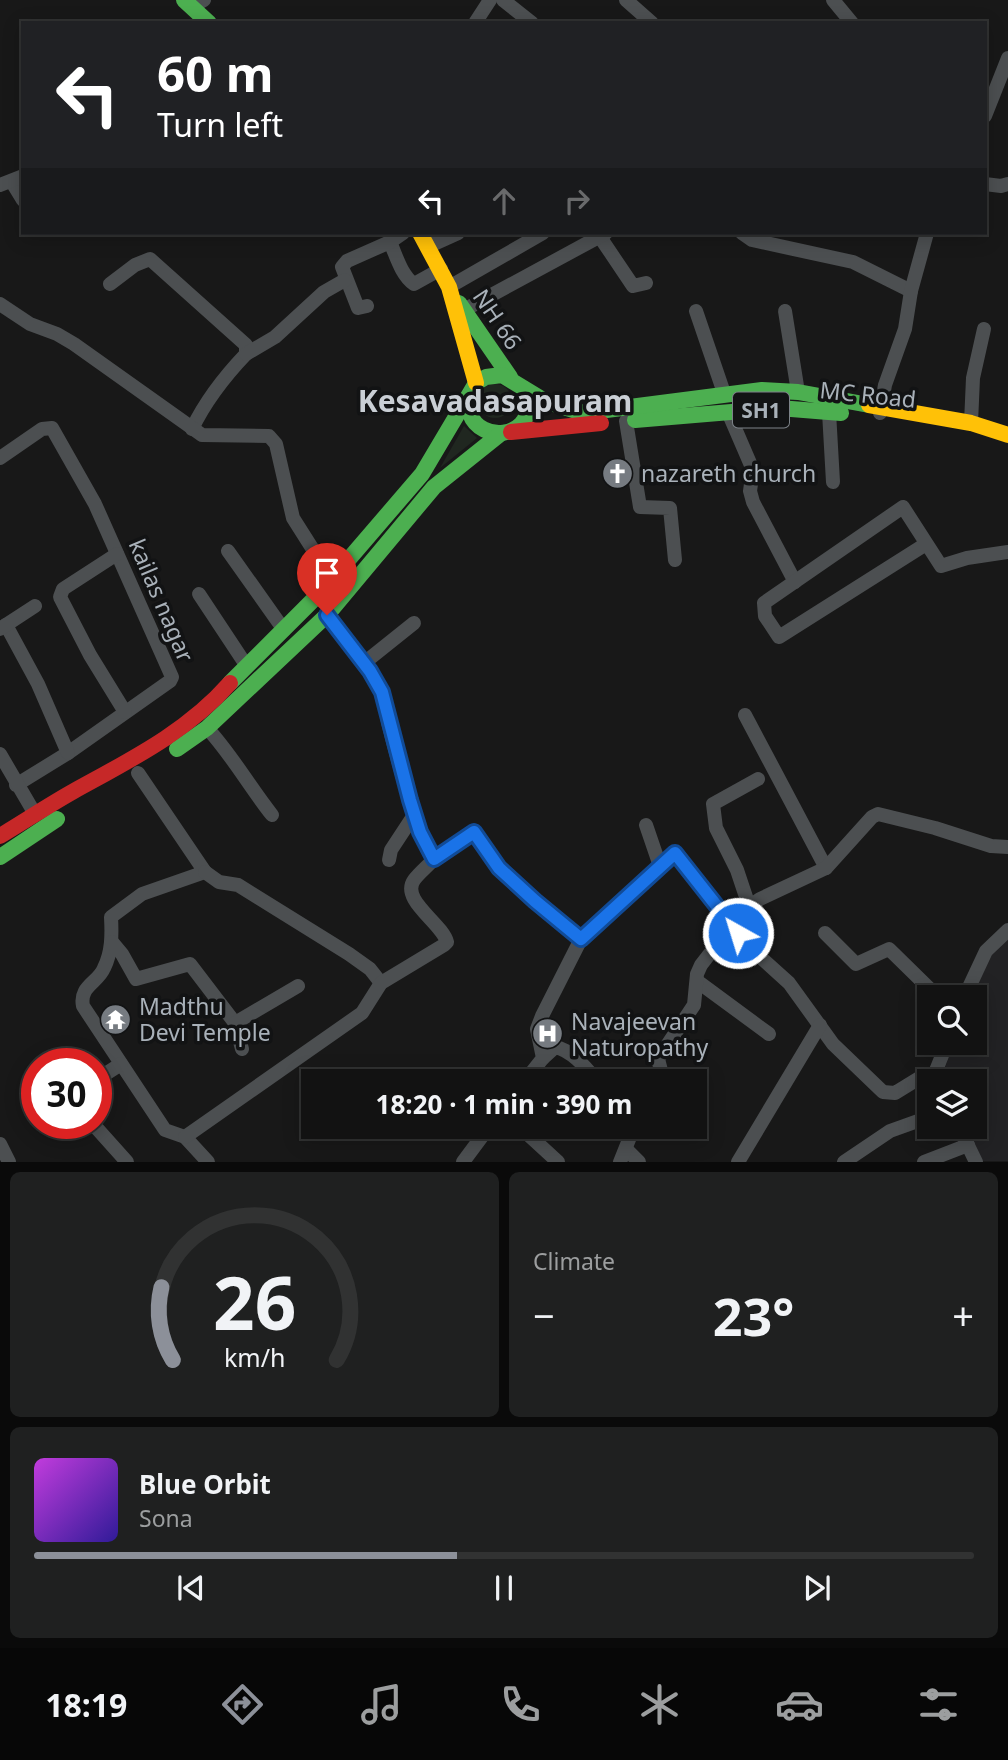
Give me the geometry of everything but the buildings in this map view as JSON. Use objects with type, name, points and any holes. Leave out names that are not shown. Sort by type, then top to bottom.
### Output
[{"type":"main road","points":[[193,2],[207,21]]},
{"type":"main road","points":[[423,240],[449,287],[472,391],[470,416],[482,430],[505,433]]},
{"type":"main road","name":"NH 66","points":[[449,287],[510,377],[524,389]]},
{"type":"main road","name":"NH 66","points":[[472,391],[492,374],[510,377]]},
{"type":"main road","points":[[2,851],[181,747],[207,727],[327,615],[434,487],[521,423],[527,411],[524,389]]},
{"type":"main road","name":"MC Road","points":[[524,389],[563,409],[583,413],[724,393],[762,390],[798,392],[944,426],[1008,448]]},
{"type":"main road","points":[[0,836],[135,758],[181,728],[215,700],[246,664],[284,631],[422,474],[472,391]]},
{"type":"main road","name":"MC Road","points":[[505,433],[779,408],[880,412],[971,422],[1008,435]]},
{"type":"main road","points":[[422,474],[434,487]]},
{"type":"street","points":[[476,21],[490,0]]},
{"type":"street","points":[[503,0],[529,21]]},
{"type":"street","points":[[626,0],[650,21]]},
{"type":"street","points":[[833,0],[850,21]]},
{"type":"street","points":[[987,110],[1008,58]]},
{"type":"street","points":[[11,181],[21,197]]},
{"type":"street","points":[[987,184],[1008,184]]},
{"type":"street","points":[[367,306],[358,308],[342,267],[346,261],[400,235]]},
{"type":"street","points":[[423,240],[448,235]]},
{"type":"street","points":[[449,287],[540,235]]},
{"type":"street","points":[[464,310],[603,235],[633,286],[646,283]]},
{"type":"street","points":[[745,235],[751,240],[853,262],[911,291]]},
{"type":"street","points":[[880,412],[884,384],[905,329],[911,291],[926,235]]},
{"type":"street","points":[[390,242],[403,271],[414,284],[441,269]]},
{"type":"street","points":[[110,284],[135,265],[150,259],[246,345],[246,354]]},
{"type":"street","points":[[192,429],[219,383],[246,354],[275,337],[324,292],[345,280]]},
{"type":"street","points":[[0,304],[30,324],[75,344],[202,435],[269,436],[276,444],[293,518],[312,548],[336,574]]},
{"type":"street","points":[[696,311],[724,393]]},
{"type":"street","points":[[785,311],[798,392]]},
{"type":"street","points":[[971,422],[973,378],[984,329]]},
{"type":"street","points":[[728,412],[753,470],[750,491],[753,502],[795,582]]},
{"type":"street","points":[[829,412],[833,482]]},
{"type":"street","points":[[626,421],[640,507],[670,508],[675,560]]},
{"type":"street","name":"kailas nagar","points":[[0,458],[42,429],[52,428],[95,504],[172,677],[68,753],[16,785]]},
{"type":"street","points":[[926,544],[779,637],[765,616],[764,603],[903,507],[941,566],[967,558],[1008,552]]},
{"type":"street","points":[[228,551],[284,631]]},
{"type":"street","points":[[117,554],[63,589],[60,597],[90,655],[125,712]]},
{"type":"street","points":[[199,594],[246,664]]},
{"type":"street","points":[[34,606],[3,627],[38,684],[68,753]]},
{"type":"street","points":[[327,615],[364,663],[382,692],[388,724],[414,815],[434,859]]},
{"type":"street","points":[[364,663],[414,623]]},
{"type":"street","points":[[745,715],[827,868]]},
{"type":"street","points":[[207,727],[229,751],[246,782],[272,815]]},
{"type":"street","points":[[0,754],[35,814]]},
{"type":"street","points":[[138,773],[205,872],[219,881],[238,886],[349,954],[370,969],[381,983]]},
{"type":"street","points":[[749,906],[737,870],[716,828],[712,804],[758,779]]},
{"type":"street","points":[[661,1069],[658,1059],[694,1005],[701,965],[715,947],[728,921],[760,899],[827,868],[863,825],[878,814],[935,828],[990,846],[1008,847]]},
{"type":"street","points":[[388,860],[391,850],[414,815]]},
{"type":"street","points":[[646,825],[660,866]]},
{"type":"street","points":[[185,1137],[362,1013],[381,983],[446,944],[444,934],[413,899],[411,888],[415,879],[434,859],[474,832],[499,868],[581,939]]},
{"type":"street","points":[[543,1058],[537,1030],[581,939],[675,853],[748,946],[789,983],[833,1044],[883,1092],[895,1093],[917,1079]]},
{"type":"street","points":[[205,872],[142,894],[111,917],[112,942],[104,971],[89,984],[82,993],[82,999],[83,1006],[165,1130],[185,1137],[208,1161]]},
{"type":"street","points":[[970,985],[986,951],[1008,930]]},
{"type":"street","points":[[825,933],[856,964],[889,949],[926,985]]},
{"type":"street","points":[[112,942],[122,954],[135,979],[190,964],[235,1023],[242,1049]]},
{"type":"street","points":[[697,981],[769,1034]]},
{"type":"street","points":[[235,1023],[298,986]]},
{"type":"street","points":[[738,1161],[820,1025]]},
{"type":"street","points":[[534,1069],[555,1047],[561,1048],[587,1069]]},
{"type":"street","points":[[112,1070],[121,1064]]},
{"type":"street","points":[[844,1161],[890,1131],[917,1121]]},
{"type":"street","points":[[107,1139],[127,1161]]},
{"type":"street","points":[[463,1161],[480,1139]]},
{"type":"street","points":[[533,1139],[558,1161]]},
{"type":"street","points":[[965,1139],[976,1161]]},
{"type":"street","points":[[0,1144],[9,1161]]},
{"type":"street","points":[[924,1161],[968,1145]]},
{"type":"street","points":[[623,1155],[639,1161]]},
{"type":"shaded area","points":[[495,384],[507,389],[512,401],[507,413],[495,418],[483,413],[478,401],[483,389]]},
{"type":"shaded area","points":[[464,426],[477,438],[440,468]]},
{"type":"shaded area","points":[[1008,938],[1008,1161],[981,1161],[969,1139],[987,1139],[987,1069],[944,1069],[950,1055],[987,1055],[987,985],[977,985],[986,959]]},
{"type":"traffic: fast","points":[[184,0],[207,21]]},
{"type":"traffic: fast","points":[[459,303],[510,377]]},
{"type":"traffic: fast","points":[[230,683],[318,595],[422,474],[476,383],[486,377],[502,375],[545,401],[583,413],[762,390],[798,392],[869,405]]},
{"type":"traffic: fast","points":[[468,398],[470,414],[476,423],[493,433],[503,433],[513,430],[526,416],[528,403],[524,389]]},
{"type":"traffic: fast","points":[[635,420],[779,408],[841,413]]},
{"type":"traffic: fast","points":[[177,749],[207,728],[327,615],[434,487],[499,435]]},
{"type":"traffic: fast","points":[[0,857],[57,819]]},
{"type":"traffic: slow","points":[[421,235],[449,287],[476,383]]},
{"type":"traffic: slow","points":[[869,405],[971,423],[1008,435]]},
{"type":"traffic: jam","points":[[511,432],[601,423]]},
{"type":"traffic: jam","points":[[0,836],[177,731],[230,683]]},
{"type":"place","name":"nazareth church","points":[[618,473]]},
{"type":"place","name":"Madthu Devi Temple","points":[[116,1019]]},
{"type":"place","name":"Navajeevan Naturopathy","points":[[548,1034]]},
{"type":"district","name":"Kesavadasapuram","points":[[495,400]]},
{"type":"route","points":[[327,615],[370,671],[382,692],[388,724],[410,800],[420,832],[434,859],[474,832],[499,868],[581,939],[675,853],[738,933]]}]
